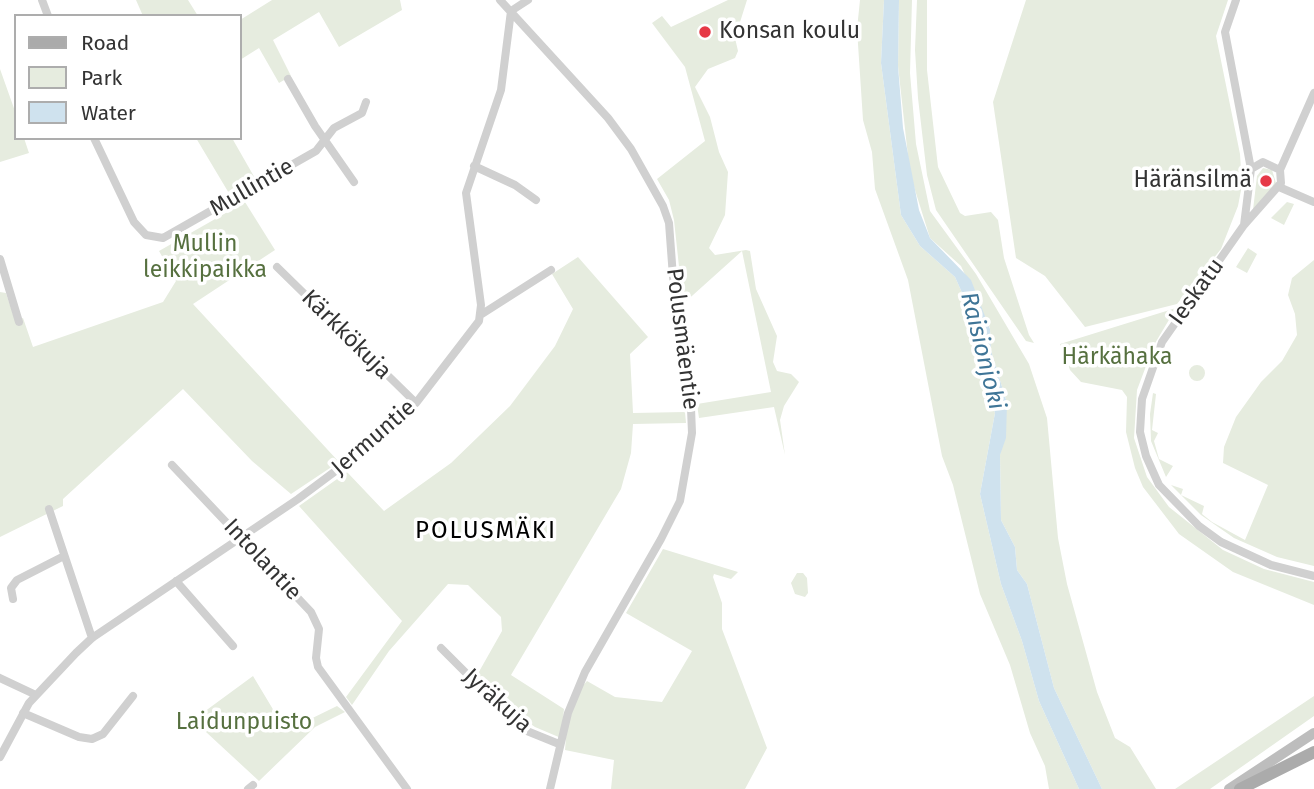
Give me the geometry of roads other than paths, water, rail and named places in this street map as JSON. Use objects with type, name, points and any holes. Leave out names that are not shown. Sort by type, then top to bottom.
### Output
[{"type":"main road","points":[[1230,789],[1314,731]]},
{"type":"main road","points":[[1240,789],[1314,752]]},
{"type":"street","name":"Polusmäentie","points":[[500,0],[615,127],[663,205],[669,223],[673,277],[690,384],[692,433],[680,501],[585,672],[559,744],[550,789]]},
{"type":"street","points":[[528,0],[511,11],[501,90],[474,166],[465,202],[482,314],[551,270]]},
{"type":"street","name":"Ieskatu","points":[[1236,0],[1225,32],[1251,169],[1244,225],[1162,342],[1142,399],[1140,422],[1143,445],[1159,485],[1199,526],[1221,542],[1262,561],[1314,576]]},
{"type":"street","points":[[288,79],[354,181]]},
{"type":"street","points":[[1244,225],[1279,187],[1280,170],[1314,93]]},
{"type":"street","name":"Mullintie","points":[[95,140],[134,222],[146,235],[163,238],[316,150],[334,128],[362,113],[366,102]]},
{"type":"street","points":[[1251,169],[1263,162],[1280,170]]},
{"type":"street","points":[[474,166],[515,185],[536,200]]},
{"type":"street","points":[[1279,187],[1314,202]]},
{"type":"street","points":[[0,259],[3,279],[19,322]]},
{"type":"street","name":"Kärkkökuja","points":[[277,267],[416,404]]},
{"type":"street","name":"Jermuntie","points":[[0,757],[23,713],[36,695],[93,638],[342,468],[416,404],[445,369],[482,314]]},
{"type":"street","name":"Intolantie","points":[[172,466],[315,617],[320,636],[316,658],[318,667],[407,789]]},
{"type":"street","points":[[49,509],[93,638]]},
{"type":"street","points":[[13,599],[11,588],[17,580],[64,556]]},
{"type":"street","points":[[176,581],[233,646]]},
{"type":"street","name":"Jyräkuja","points":[[441,648],[522,729],[559,744]]},
{"type":"street","points":[[0,678],[36,695]]},
{"type":"street","points":[[23,713],[70,734],[92,739],[103,734],[132,696]]},
{"type":"water","name":"Raisionjoki","points":[[884,0],[899,0],[898,66],[903,128],[919,210],[930,238],[971,280],[990,329],[991,351],[1007,403],[1006,438],[1000,455],[1001,520],[1015,547],[1017,570],[1027,584],[1054,688],[1102,789],[1079,789],[1039,701],[1022,641],[1001,584],[980,494],[995,413],[967,322],[968,306],[955,277],[920,246],[901,215],[881,63]]},
{"type":"place","name":"Konsan koulu","points":[[705,32]]},
{"type":"place","name":"Häränsilmä","points":[[1266,181]]},
{"type":"district","name":"POLUSMÄKI","points":[[486,531]]},
{"type":"park label","name":"Mullin leikkipaikka","points":[[205,258]]},
{"type":"park label","name":"Härkähaka","points":[[1117,358]]},
{"type":"park label","name":"Laidunpuisto","points":[[244,723]]}]
